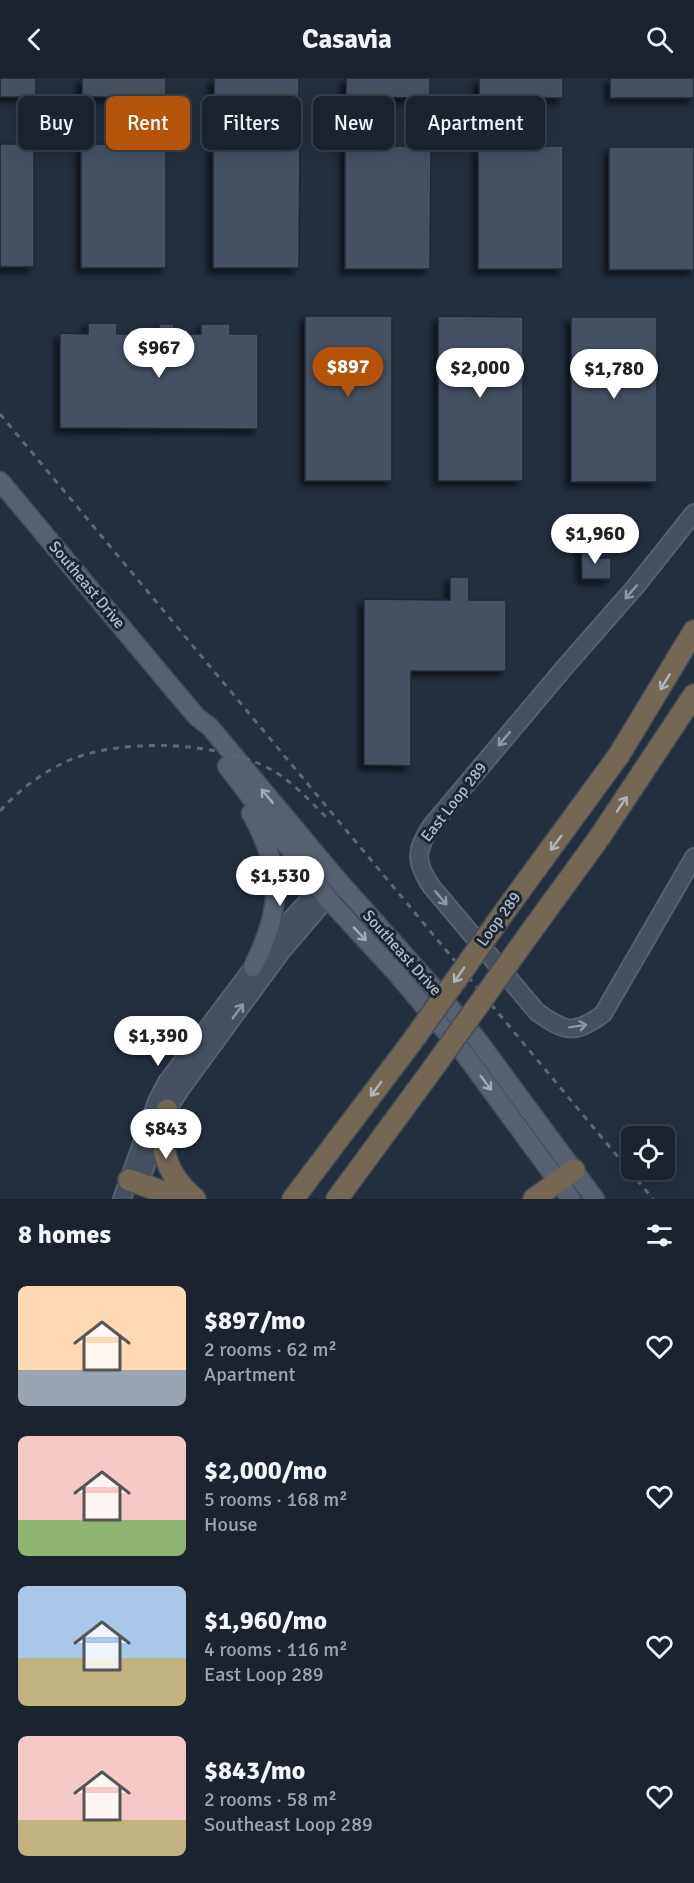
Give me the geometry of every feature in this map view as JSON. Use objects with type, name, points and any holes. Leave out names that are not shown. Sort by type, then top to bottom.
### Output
[{"type":"highway","name":"Loop 289","points":[[293,1199],[411,1043],[619,755],[694,631]]},
{"type":"highway","name":"Loop 289","points":[[337,1199],[599,838],[694,695]]},
{"type":"highway","points":[[167,1110],[162,1143],[166,1158],[171,1173],[181,1188],[195,1199]]},
{"type":"highway","points":[[279,1199],[359,1112]]},
{"type":"highway","points":[[534,1199],[568,1187]]},
{"type":"highway","points":[[131,1190],[184,1199]]},
{"type":"main road","name":"Southeast Drive","points":[[0,481],[197,717],[210,727],[339,882],[476,1038],[568,1187]]},
{"type":"main road","name":"East Loop 289","points":[[694,513],[636,586],[432,825],[420,843],[418,856],[422,872],[431,886],[537,1012],[557,1026],[573,1028],[582,1027],[603,1014],[694,858]]},
{"type":"main road","name":"Southeast Drive","points":[[197,717],[202,732],[324,893],[463,1052],[568,1187],[596,1199]]},
{"type":"main road","points":[[233,773],[241,795],[270,853],[276,889],[272,926],[253,967]]},
{"type":"main road","points":[[131,1190],[157,1101],[167,1082],[282,929],[339,882]]},
{"type":"main road","points":[[131,1190],[167,1110],[324,893]]},
{"type":"building","points":[[0,78],[36,78],[36,96],[0,97]]},
{"type":"building","points":[[82,78],[166,78],[166,96],[82,96]]},
{"type":"building","points":[[214,78],[299,78],[299,96],[214,96]]},
{"type":"building","points":[[346,78],[430,78],[430,96],[346,96]]},
{"type":"building","points":[[479,78],[563,78],[563,98],[479,96]]},
{"type":"building","points":[[610,78],[694,78],[694,98],[610,98]]},
{"type":"building","points":[[0,144],[18,144],[18,150],[34,150],[34,267],[0,267]]},
{"type":"building","points":[[94,144],[106,144],[106,150],[166,150],[166,268],[81,268],[81,150],[94,150]]},
{"type":"building","points":[[394,146],[406,146],[406,150],[431,150],[430,269],[345,269],[345,150],[394,150]]},
{"type":"building","points":[[545,146],[563,146],[563,269],[478,269],[478,150],[545,150]]},
{"type":"building","points":[[609,147],[694,147],[694,270],[609,270]]},
{"type":"building","points":[[213,150],[300,150],[299,268],[213,268]]},
{"type":"building","points":[[305,316],[392,316],[392,481],[305,481]]},
{"type":"building","points":[[438,316],[523,317],[523,481],[438,481]]},
{"type":"building","points":[[571,317],[657,317],[657,482],[571,482]]},
{"type":"building","points":[[88,323],[117,323],[117,334],[159,334],[159,324],[174,324],[174,334],[201,334],[201,324],[230,324],[230,334],[258,334],[258,429],[60,428],[60,333],[88,334]]},
{"type":"building","points":[[581,548],[597,548],[597,558],[611,558],[611,579],[582,579]]},
{"type":"building","points":[[450,577],[469,577],[469,600],[506,600],[506,671],[411,671],[411,766],[364,765],[364,599],[450,600]]},
{"type":"railway","points":[[0,414],[653,1199]]},
{"type":"railway","points":[[0,811],[30,784],[65,762],[87,754],[112,749],[168,746],[224,753],[270,769],[293,785],[326,817]]}]
